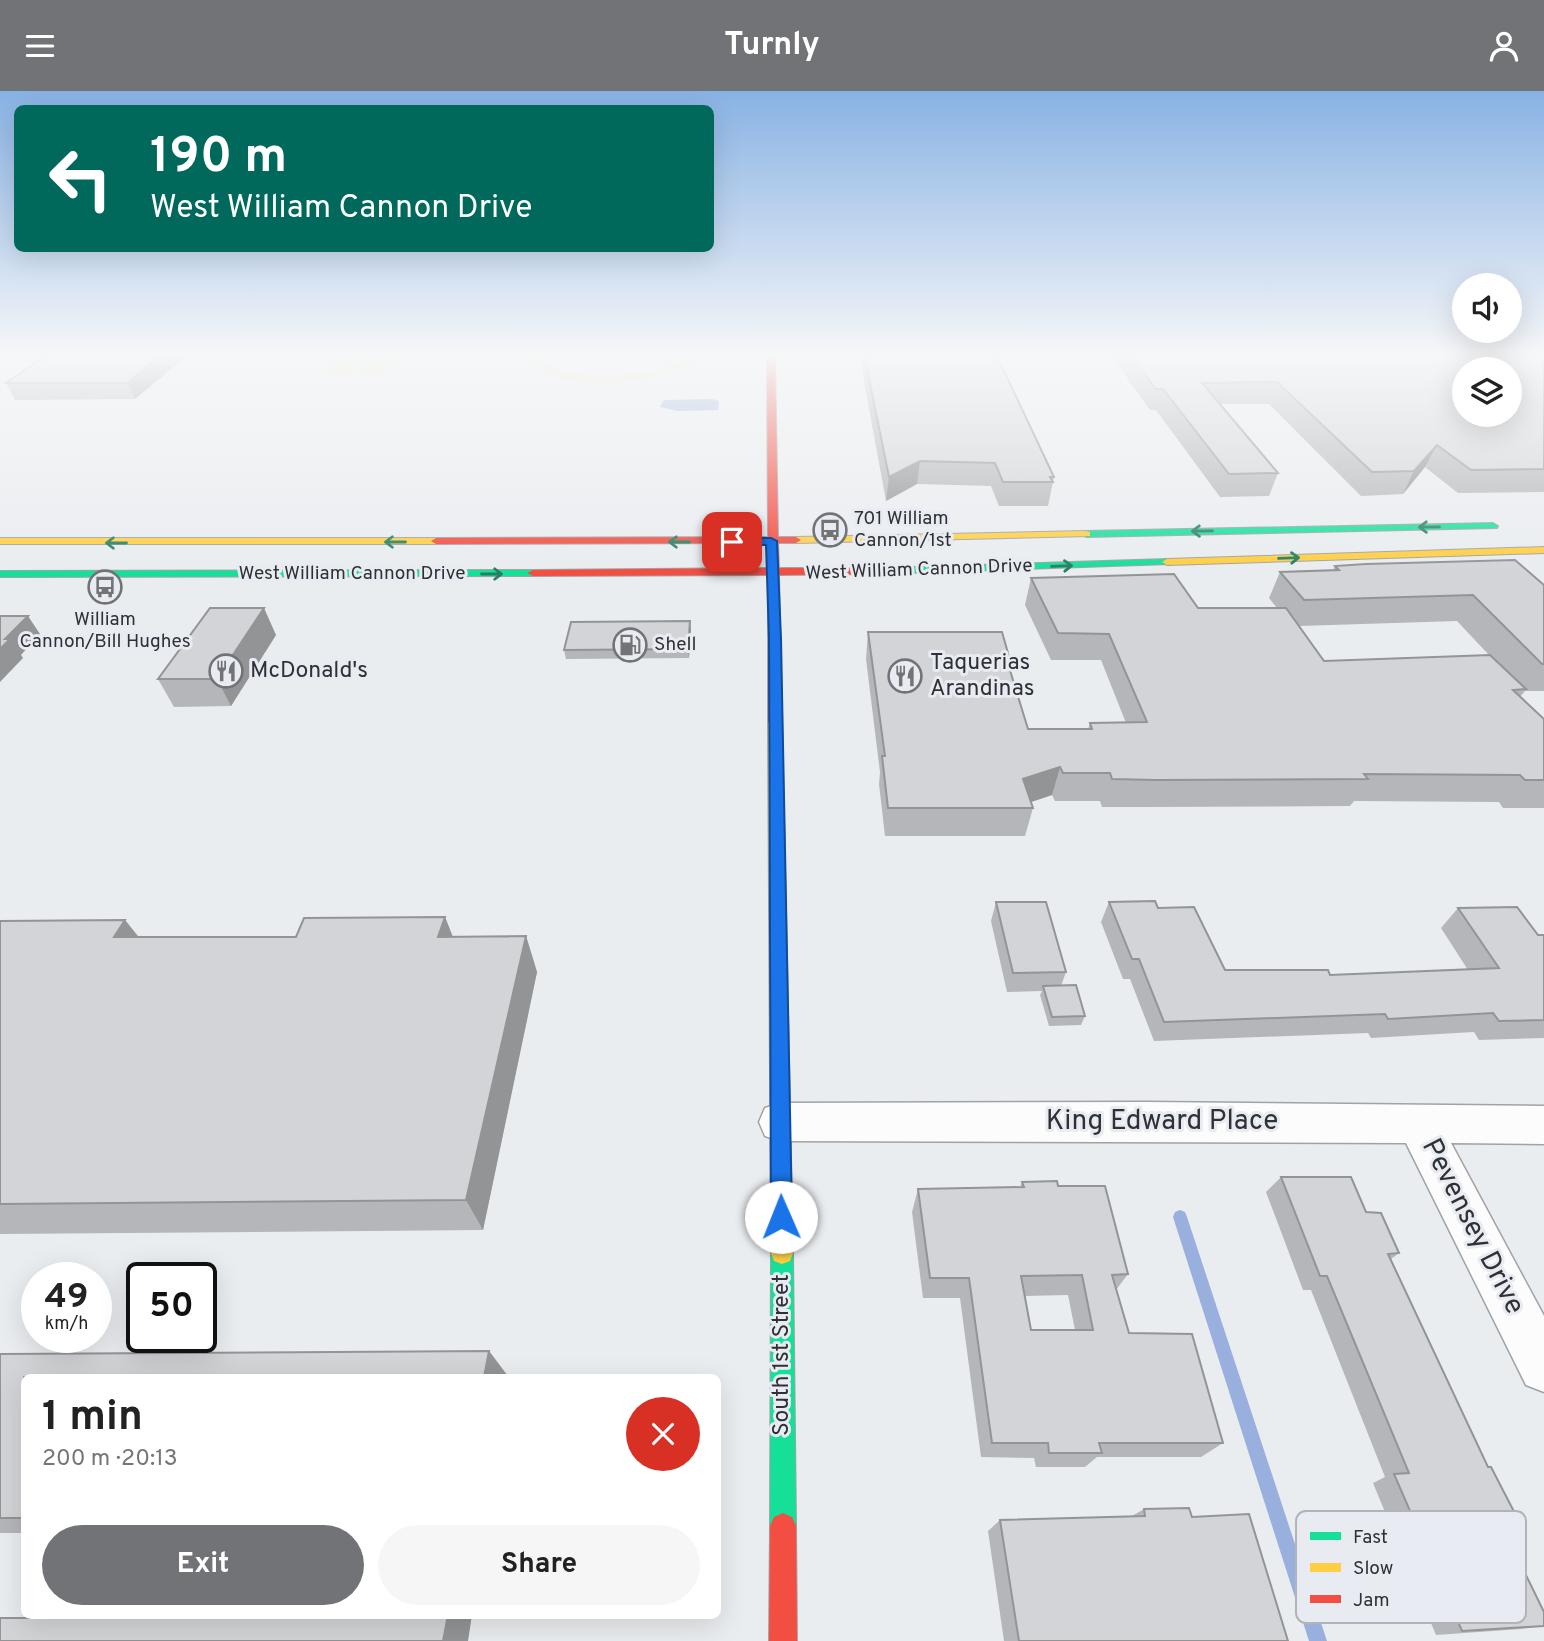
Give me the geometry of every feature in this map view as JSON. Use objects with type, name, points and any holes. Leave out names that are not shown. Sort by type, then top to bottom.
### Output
[{"type":"main road","name":"South 1st Street","points":[[771,427],[780,1122],[783,1641]]},
{"type":"main road","name":"West William Cannon Drive","points":[[0,541],[771,541],[1503,525],[1507,552]]},
{"type":"main road","name":"West William Cannon Drive","points":[[0,574],[773,573],[1544,550]]},
{"type":"street","name":"King Edward Place","points":[[780,1122],[1148,1121],[1544,1125]]},
{"type":"street","name":"Pevensey Drive","points":[[1419,1125],[1544,1367]]},
{"type":"building","points":[[879,427],[1031,427],[1054,477],[1050,477],[1053,482],[1003,482],[995,463],[920,461],[889,477]]},
{"type":"building","points":[[1193,427],[1239,427],[1278,473],[1229,474]]},
{"type":"building","points":[[1325,427],[1544,427],[1544,469],[1471,470],[1437,445],[1414,471],[1372,472]]},
{"type":"building","points":[[1515,560],[1544,585],[1544,664],[1473,595],[1304,600],[1280,572],[1339,570],[1335,566],[1366,564]]},
{"type":"building","points":[[1174,574],[1198,608],[1286,608],[1324,661],[1490,655],[1526,689],[1513,690],[1544,719],[1544,780],[1525,780],[1520,775],[1364,774],[1368,779],[1112,779],[1110,773],[1063,773],[1060,767],[1023,779],[1033,808],[888,808],[882,756],[885,756],[868,632],[1002,632],[1012,667],[1009,667],[1028,729],[1092,729],[1090,723],[1147,722],[1109,634],[1058,633],[1031,578]]},
{"type":"building","points":[[210,608],[264,608],[217,679],[158,679]]},
{"type":"building","points":[[0,616],[28,616],[5,639],[10,639],[0,649]]},
{"type":"building","name":"Shell","points":[[690,621],[688,649],[564,650],[571,622]]},
{"type":"building","points":[[1155,901],[1158,908],[1194,907],[1225,970],[1328,970],[1330,975],[1499,968],[1458,908],[1517,907],[1538,935],[1544,935],[1544,1020],[1499,1021],[1493,1013],[1388,1019],[1385,1014],[1164,1022],[1139,959],[1132,959],[1109,902]]},
{"type":"building","points":[[996,902],[1046,902],[1066,972],[1013,973]]},
{"type":"building","points":[[445,917],[438,937],[526,936],[466,1200],[0,1204],[0,921],[125,920],[114,937],[296,937],[304,918]]},
{"type":"building","points":[[1076,985],[1085,1016],[1052,1017],[1043,986]]},
{"type":"building","points":[[1281,1177],[1351,1177],[1366,1212],[1381,1213],[1399,1253],[1388,1254],[1488,1467],[1491,1467],[1514,1511],[1410,1511],[1394,1474],[1409,1473],[1327,1276],[1320,1276]]},
{"type":"building","points":[[1057,1181],[1058,1186],[1105,1186],[1128,1274],[1112,1275],[1129,1333],[1192,1334],[1223,1443],[1099,1443],[1102,1453],[1049,1453],[1048,1443],[992,1443],[969,1278],[930,1278],[918,1189],[1024,1187],[1022,1182]],"holes":[[[1082,1275],[1093,1330],[1031,1330],[1021,1276]]]},
{"type":"building","points":[[489,1351],[485,1374],[21,1374],[21,1518],[0,1518],[0,1354]]},
{"type":"building","points":[[1189,1508],[1192,1517],[1249,1514],[1288,1641],[1019,1641],[1000,1520],[1145,1516],[1144,1509]]},
{"type":"building","points":[[1526,1575],[1544,1612],[1544,1626],[1462,1631],[1459,1623],[1526,1623]]},
{"type":"building","points":[[0,1618],[447,1619],[443,1641],[0,1641]]},
{"type":"waterway","points":[[1180,1217],[1296,1573]]},
{"type":"waterway","points":[[1312,1623],[1318,1641]]},
{"type":"traffic: fast","points":[[1086,534],[1493,526]]},
{"type":"traffic: fast","points":[[880,571],[1167,562]]},
{"type":"traffic: fast","points":[[0,574],[533,573]]},
{"type":"traffic: fast","points":[[782,1253],[783,1526]]},
{"type":"traffic: slow","points":[[796,540],[1086,534]]},
{"type":"traffic: slow","points":[[0,541],[436,541]]},
{"type":"traffic: slow","points":[[1167,562],[1544,550]]},
{"type":"traffic: slow","points":[[775,722],[782,1253]]},
{"type":"traffic: jam","points":[[772,427],[775,722]]},
{"type":"traffic: jam","points":[[436,541],[796,540]]},
{"type":"traffic: jam","points":[[533,573],[880,571]]},
{"type":"traffic: jam","points":[[783,1526],[783,1641]]},
{"type":"place","name":"701 William Cannon/1st","points":[[830,530]]},
{"type":"place","name":"William Cannon/Bill Hughes","points":[[105,587]]},
{"type":"place","name":"Shell","points":[[630,645]]},
{"type":"place","name":"McDonald's","points":[[226,671]]},
{"type":"place","name":"Taquerias Arandinas","points":[[905,676]]},
{"type":"route","points":[[732,542],[771,541],[775,639],[781,1217]]}]
